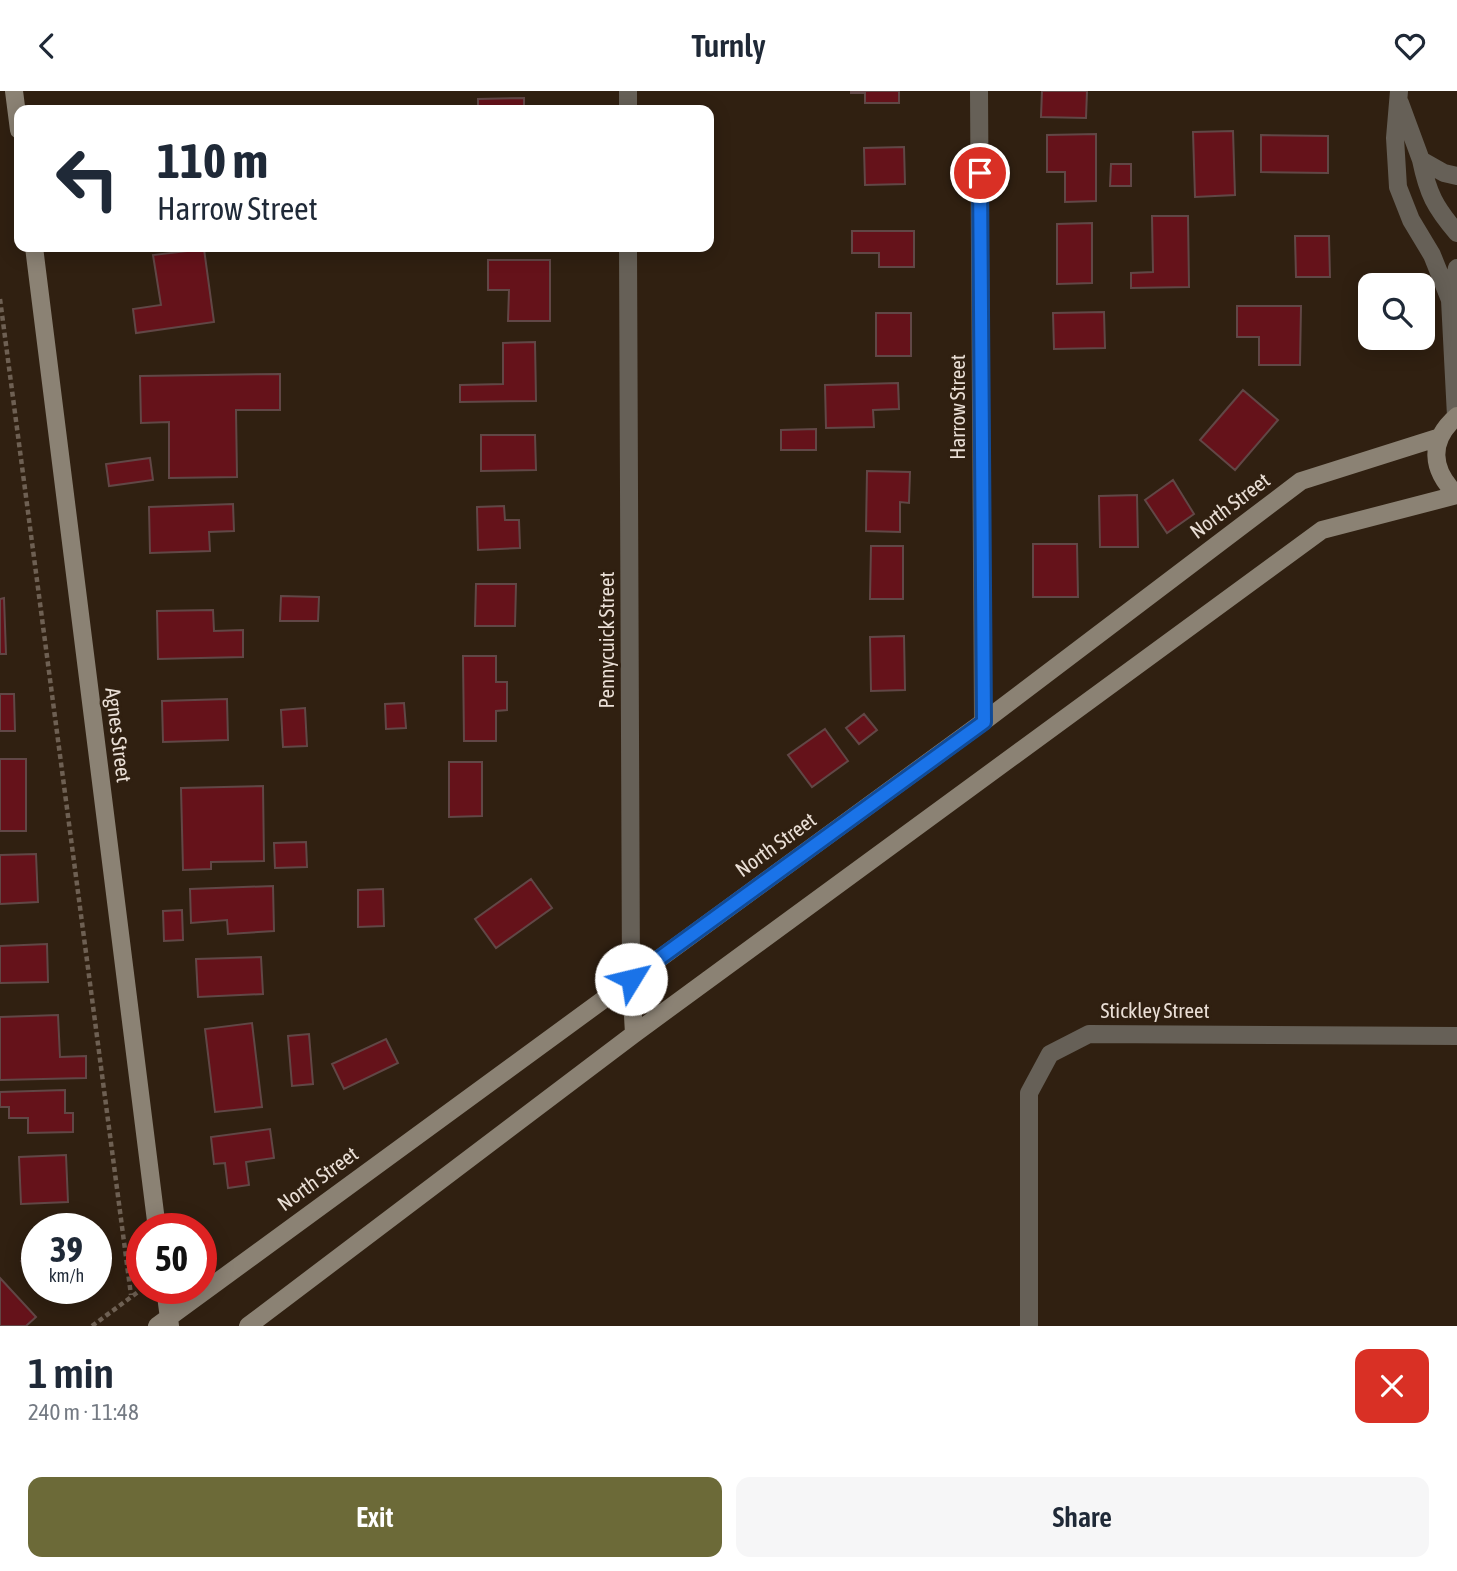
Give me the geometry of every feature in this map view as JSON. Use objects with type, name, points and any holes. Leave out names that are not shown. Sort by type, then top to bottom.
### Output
[{"type":"main road","name":"Agnes Street","points":[[35,252],[156,1213]]},
{"type":"main road","points":[[1457,416],[1440,437],[1436,453],[1438,469],[1446,484],[1457,495]]},
{"type":"main road","name":"North Street","points":[[165,1323],[984,722],[1301,481],[1440,437]]},
{"type":"main road","points":[[248,1326],[634,1034],[1322,530],[1457,495]]},
{"type":"main road","name":"Pennycuick Street","points":[[631,979],[634,1034]]},
{"type":"main road","points":[[165,1304],[165,1323]]},
{"type":"street","name":"Harrow Street","points":[[979,91],[984,722]]},
{"type":"street","points":[[1399,95],[1421,160],[1427,189],[1439,212],[1457,233]]},
{"type":"street","points":[[1399,95],[1395,138],[1398,187],[1411,220],[1432,255],[1450,300]]},
{"type":"street","points":[[1421,160],[1444,173],[1457,176]]},
{"type":"street","name":"Pennycuick Street","points":[[628,252],[631,979]]},
{"type":"street","points":[[1457,268],[1450,300],[1457,416]]},
{"type":"street","name":"Stickley Street","points":[[1030,1326],[1029,1093],[1050,1054],[1089,1034],[1457,1036]]},
{"type":"path","points":[[0,299],[126,1257]]},
{"type":"path","points":[[92,1326],[126,1299]]},
{"type":"building","points":[[851,91],[899,91],[899,103],[865,103],[865,93]]},
{"type":"building","points":[[1042,91],[1087,91],[1086,118],[1041,117]]},
{"type":"building","points":[[524,98],[524,105],[478,105],[478,99]]},
{"type":"building","points":[[1233,131],[1235,195],[1195,197],[1193,132]]},
{"type":"building","points":[[1096,134],[1096,201],[1065,202],[1065,172],[1047,172],[1047,135]]},
{"type":"building","points":[[1261,135],[1328,136],[1328,173],[1261,172]]},
{"type":"building","points":[[904,147],[905,184],[865,185],[864,148]]},
{"type":"building","points":[[1111,164],[1131,164],[1131,186],[1110,186]]},
{"type":"building","points":[[1152,216],[1188,216],[1189,287],[1131,288],[1131,273],[1153,272]]},
{"type":"building","points":[[1092,223],[1092,283],[1057,284],[1057,224]]},
{"type":"building","points":[[852,231],[914,231],[914,267],[879,267],[879,253],[852,253]]},
{"type":"building","points":[[1295,236],[1329,236],[1330,277],[1296,277]]},
{"type":"building","points":[[204,252],[214,322],[136,333],[133,309],[161,305],[153,255]]},
{"type":"building","points":[[488,260],[550,260],[550,321],[508,321],[509,290],[488,290]]},
{"type":"building","points":[[1237,306],[1301,306],[1300,365],[1259,365],[1259,337],[1237,337]]},
{"type":"building","points":[[1104,312],[1105,348],[1054,349],[1053,313]]},
{"type":"building","points":[[876,313],[911,313],[911,356],[876,356]]},
{"type":"building","points":[[535,342],[536,401],[460,402],[460,385],[503,384],[503,343]]},
{"type":"building","points":[[280,374],[280,410],[236,410],[237,477],[169,478],[169,422],[141,423],[140,376]]},
{"type":"building","points":[[898,383],[899,409],[873,410],[874,427],[826,428],[825,385]]},
{"type":"building","points":[[1243,390],[1278,420],[1235,470],[1200,440]]},
{"type":"building","points":[[816,429],[816,450],[781,450],[781,430]]},
{"type":"building","points":[[481,435],[535,435],[536,470],[481,471]]},
{"type":"building","points":[[150,458],[153,480],[109,486],[106,464]]},
{"type":"building","points":[[867,471],[910,472],[909,503],[900,502],[900,532],[866,531]]},
{"type":"building","points":[[1173,480],[1194,514],[1167,533],[1145,500]]},
{"type":"building","points":[[1137,495],[1138,547],[1100,547],[1099,496]]},
{"type":"building","points":[[233,504],[234,531],[209,532],[210,551],[150,553],[149,507]]},
{"type":"building","points":[[504,506],[505,520],[519,520],[520,548],[478,550],[477,507]]},
{"type":"building","points":[[1033,544],[1077,544],[1078,597],[1033,597]]},
{"type":"building","points":[[871,546],[903,546],[903,599],[870,599]]},
{"type":"building","points":[[476,584],[516,584],[515,626],[475,626]]},
{"type":"building","points":[[281,596],[319,597],[318,621],[280,621]]},
{"type":"building","points":[[4,598],[6,654],[0,654],[0,599]]},
{"type":"building","points":[[213,610],[214,631],[243,630],[243,657],[158,659],[157,611]]},
{"type":"building","points":[[904,636],[905,690],[871,691],[870,637]]},
{"type":"building","points":[[463,656],[496,656],[496,682],[507,682],[507,710],[496,711],[496,741],[464,741]]},
{"type":"building","points":[[0,694],[14,694],[15,731],[0,731]]},
{"type":"building","points":[[227,699],[228,740],[163,742],[162,701]]},
{"type":"building","points":[[404,703],[406,728],[386,729],[385,704]]},
{"type":"building","points":[[305,708],[307,746],[283,747],[281,710]]},
{"type":"building","points":[[864,714],[877,730],[859,744],[846,728]]},
{"type":"building","points":[[825,729],[848,761],[812,787],[788,755]]},
{"type":"building","points":[[0,759],[26,759],[26,831],[0,831]]},
{"type":"building","points":[[449,762],[482,762],[482,816],[449,817]]},
{"type":"building","points":[[263,786],[264,861],[211,862],[211,869],[183,870],[181,788]]},
{"type":"building","points":[[306,842],[307,867],[275,868],[274,843]]},
{"type":"building","points":[[36,854],[38,902],[0,904],[0,855]]},
{"type":"building","points":[[531,879],[552,908],[496,948],[475,919]]},
{"type":"building","points":[[273,886],[274,931],[228,934],[227,920],[191,923],[190,889]]},
{"type":"building","points":[[383,889],[384,926],[358,927],[358,890]]},
{"type":"building","points":[[182,910],[183,940],[164,941],[163,911]]},
{"type":"building","points":[[47,944],[48,982],[0,983],[0,946]]},
{"type":"building","points":[[261,957],[263,994],[198,997],[196,959]]},
{"type":"building","points":[[58,1015],[60,1057],[86,1056],[86,1078],[0,1080],[0,1017]]},
{"type":"building","points":[[252,1023],[262,1107],[215,1112],[205,1029]]},
{"type":"building","points":[[309,1034],[313,1084],[292,1086],[288,1036]]},
{"type":"building","points":[[386,1039],[398,1063],[344,1089],[332,1064]]},
{"type":"building","points":[[65,1090],[65,1113],[73,1113],[73,1132],[28,1133],[28,1118],[9,1118],[9,1107],[0,1107],[0,1092]]},
{"type":"building","points":[[270,1129],[274,1158],[246,1162],[249,1185],[228,1188],[225,1163],[214,1164],[211,1137]]},
{"type":"building","points":[[66,1155],[68,1202],[21,1204],[19,1157]]},
{"type":"building","points":[[0,1278],[21,1304],[36,1317],[26,1326],[0,1326]]},
{"type":"route","points":[[631,979],[984,722],[980,173]]}]
